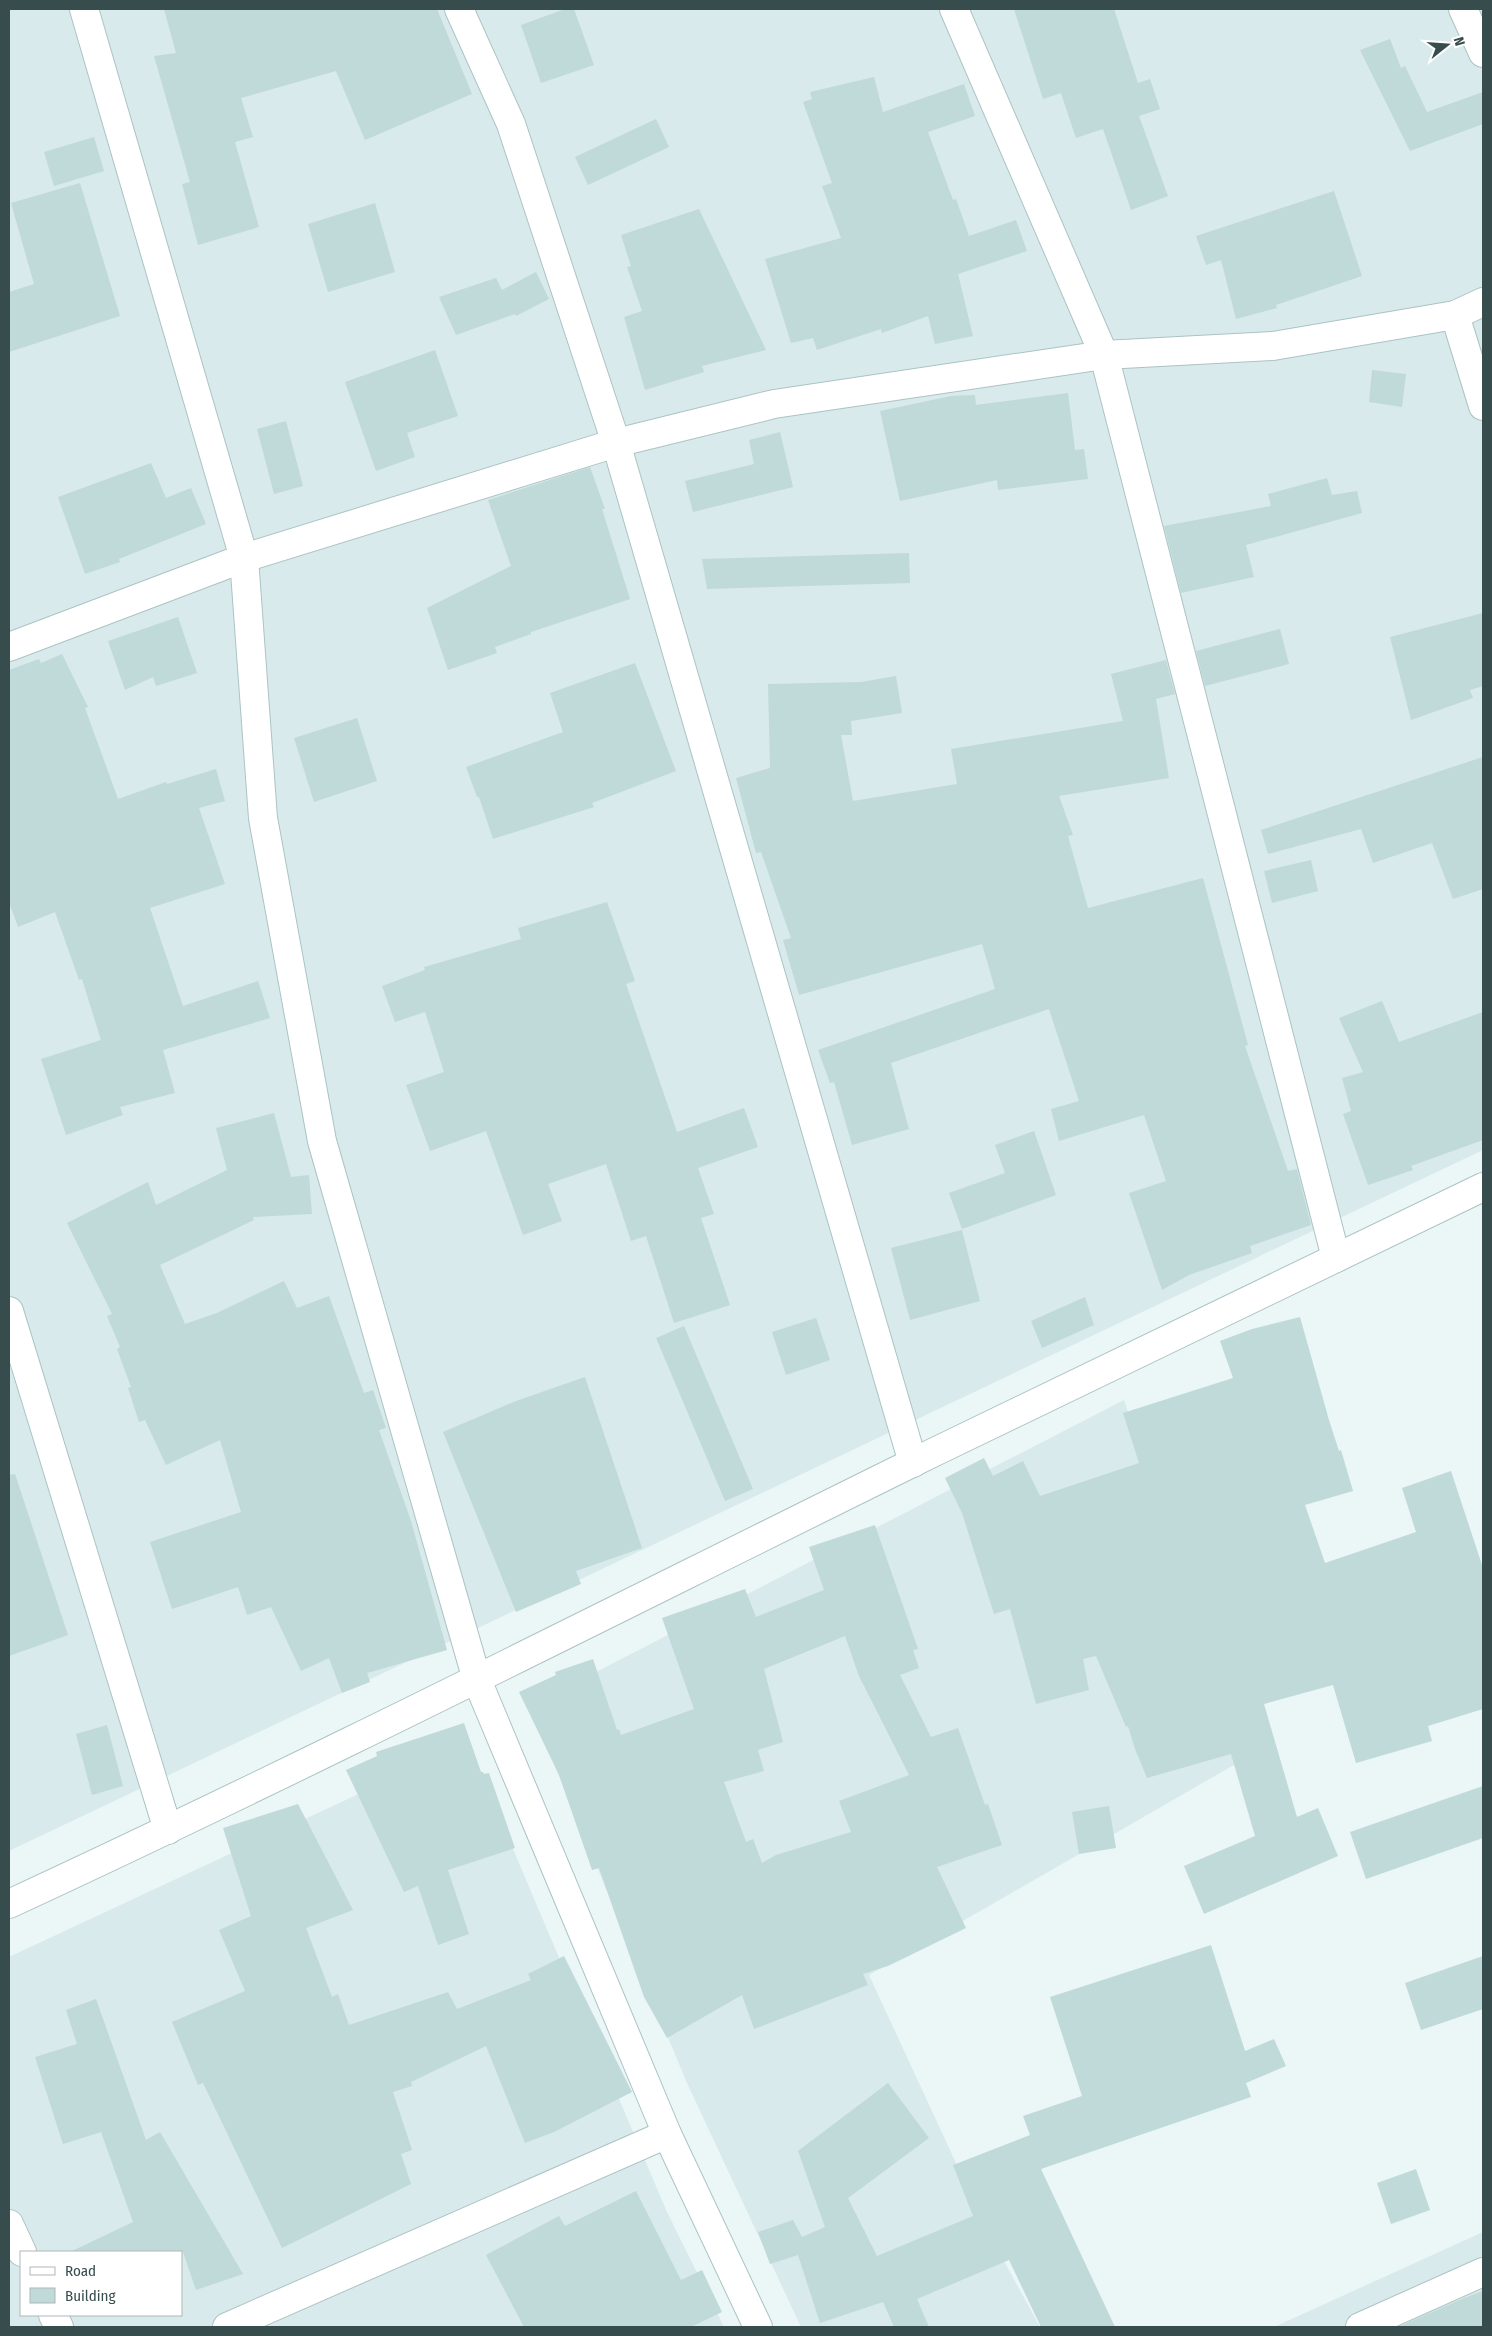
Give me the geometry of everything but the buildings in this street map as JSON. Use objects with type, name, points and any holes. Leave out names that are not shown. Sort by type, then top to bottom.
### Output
[{"type":"street","points":[[84,9],[244,558],[263,818],[322,1141],[477,1680],[667,2134],[758,2327]]},
{"type":"street","points":[[459,9],[510,124],[616,443],[913,1463]]},
{"type":"street","points":[[954,9],[1104,355],[1336,1258]]},
{"type":"street","points":[[1462,9],[1483,53]]},
{"type":"street","points":[[9,648],[244,558],[616,443],[774,404],[1104,355],[1273,346],[1455,315],[1483,302]]},
{"type":"street","points":[[1455,315],[1483,406]]},
{"type":"street","points":[[9,1904],[168,1830],[477,1680],[913,1463],[1483,1187]]},
{"type":"street","points":[[9,1311],[168,1830]]},
{"type":"street","points":[[227,2327],[667,2134]]},
{"type":"street","points":[[9,2224],[22,2251]]},
{"type":"street","points":[[1360,2327],[1483,2272]]},
{"type":"shaded area","points":[[9,9],[1483,9],[1483,1150],[9,1851]]},
{"type":"shaded area","points":[[1124,1400],[1246,1758],[869,1975],[987,2230],[1040,2327],[801,2327],[687,2083],[530,1706]]},
{"type":"shaded area","points":[[468,1743],[667,2212],[724,2327],[9,2327],[9,1957]]},
{"type":"shaded area","points":[[1483,2232],[1483,2327],[1274,2327]]}]
